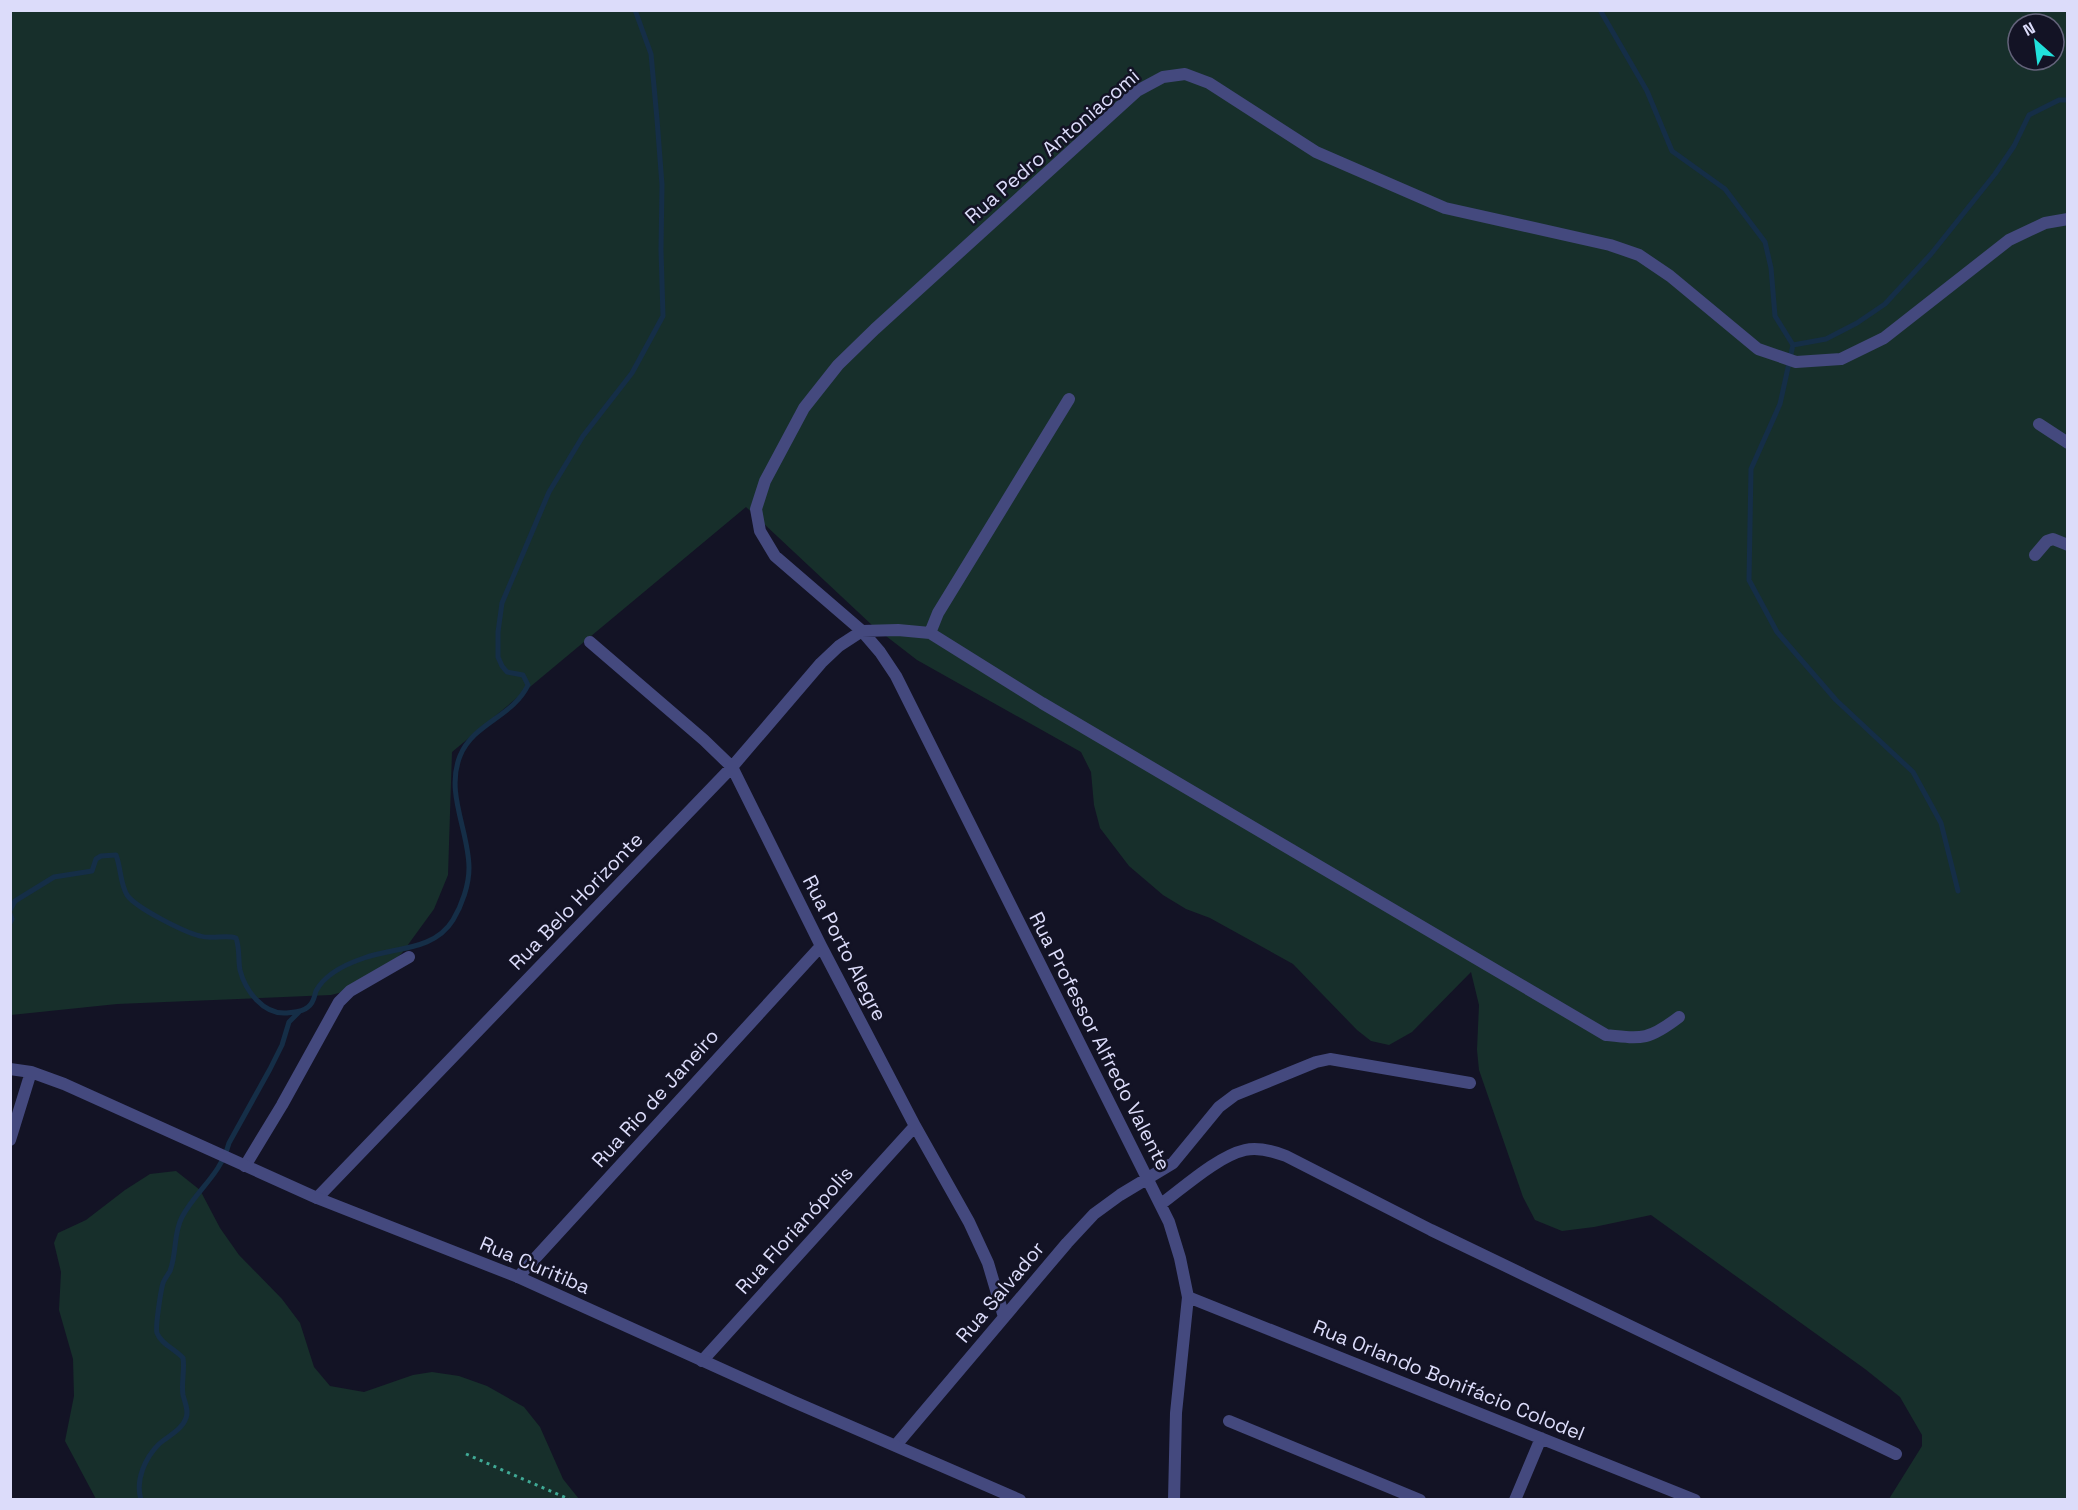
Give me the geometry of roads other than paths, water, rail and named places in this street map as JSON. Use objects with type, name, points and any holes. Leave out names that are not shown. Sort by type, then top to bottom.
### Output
[{"type":"street","name":"Rua Pedro Antoniacomi","points":[[862,631],[775,556],[760,531],[756,509],[765,481],[804,408],[838,365],[875,329],[1137,92],[1163,77],[1185,74],[1209,83],[1316,152],[1445,208],[1610,245],[1639,255],[1670,276],[1758,349],[1796,362],[1841,359],[1884,338],[2010,240],[2045,223],[2067,219]]},
{"type":"street","points":[[930,633],[938,613],[1069,399]]},
{"type":"street","points":[[2038,424],[2067,443]]},
{"type":"street","points":[[2035,555],[2053,539],[2067,545]]},
{"type":"street","points":[[862,631],[898,630],[930,633],[1062,715],[1606,1035],[1639,1039],[1659,1032],[1679,1017]]},
{"type":"street","name":"Rua Belo Horizonte","points":[[317,1198],[732,767],[821,663],[839,646],[862,631]]},
{"type":"street","name":"Rua Professor Alfredo Valente","points":[[862,631],[896,676],[1161,1204],[1180,1257],[1188,1297],[1176,1413],[1174,1500]]},
{"type":"street","name":"Rua Porto Alegre","points":[[590,642],[732,767],[820,946],[915,1126],[969,1222],[988,1263],[1004,1317]]},
{"type":"street","name":"Rua Rio de Janeiro","points":[[518,1277],[820,946]]},
{"type":"street","points":[[245,1166],[339,1002],[350,991],[409,957]]},
{"type":"street","name":"Rua Salvador","points":[[896,1445],[1067,1243],[1095,1214],[1120,1195],[1173,1163],[1219,1107],[1235,1095],[1316,1062],[1330,1059],[1470,1083]]},
{"type":"street","name":"Rua Curitiba","points":[[10,1070],[31,1072],[64,1084],[317,1198],[518,1277],[702,1361],[1020,1500]]},
{"type":"street","points":[[10,1140],[31,1072]]},
{"type":"street","name":"Rua Florianópolis","points":[[702,1361],[915,1126]]},
{"type":"street","points":[[1161,1204],[1224,1158],[1245,1150],[1265,1149],[1286,1156],[1431,1230],[1896,1454]]},
{"type":"street","name":"Rua Orlando Bonifácio Colodel","points":[[1188,1297],[1695,1500]]},
{"type":"street","points":[[1229,1420],[1420,1500]]},
{"type":"street","points":[[1515,1500],[1541,1438]]},
{"type":"waterway","points":[[10,910],[15,901],[54,877],[92,871],[96,859],[101,856],[116,855],[127,895],[140,906],[172,925],[193,934],[205,937],[236,938],[242,978],[256,1000],[278,1013],[306,1009],[314,1000],[320,985],[343,967],[376,954],[425,943],[445,930],[453,920],[464,895],[469,868],[456,798],[456,770],[460,756],[474,735],[513,705],[528,685],[523,675],[507,672],[498,657],[498,632],[502,603],[549,492],[583,436],[632,373],[663,316],[662,185],[657,119],[651,54],[635,10]]},
{"type":"waterway","points":[[1600,10],[1647,91],[1672,151],[1725,189],[1765,242],[1771,268],[1775,316],[1793,345],[1780,404],[1751,469],[1749,580],[1777,632],[1836,700],[1913,772],[1941,823],[1958,891]]},
{"type":"waterway","points":[[1793,345],[1826,339],[1857,323],[1885,304],[1931,254],[1995,174],[2014,146],[2029,115],[2059,100],[2068,100]]},
{"type":"waterway","points":[[10,914],[12,919],[10,923]]},
{"type":"waterway","points":[[141,1500],[140,1477],[149,1456],[159,1444],[181,1426],[187,1415],[183,1395],[183,1358],[157,1333],[162,1287],[172,1264],[179,1223],[188,1207],[220,1165],[229,1143],[282,1045],[289,1022],[299,1012]]}]
